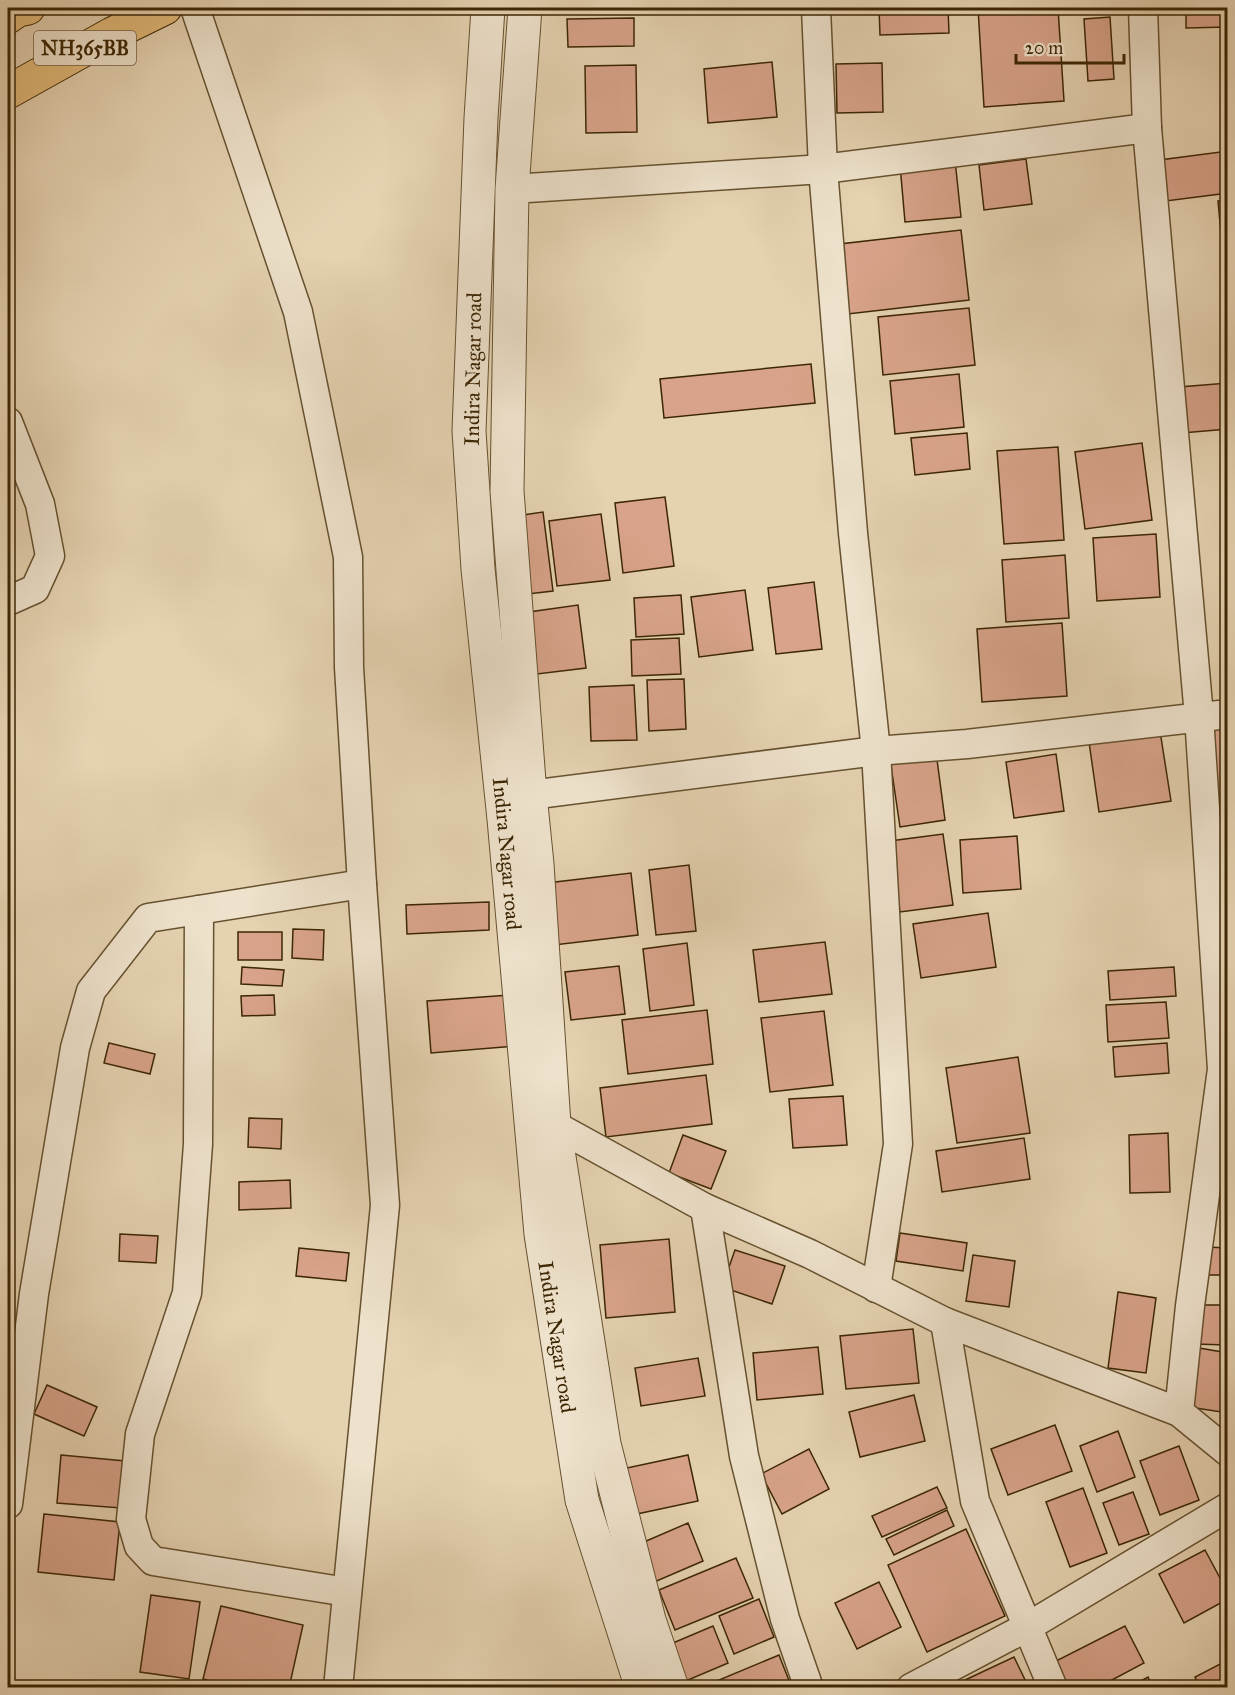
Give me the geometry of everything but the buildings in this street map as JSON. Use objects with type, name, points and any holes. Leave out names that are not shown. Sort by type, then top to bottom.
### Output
[{"type":"highway","name":"NH365BB","points":[[8,17],[18,10],[28,8]]},
{"type":"highway","name":"NH365BB","points":[[8,92],[112,34],[165,8]]},
{"type":"street","points":[[195,8],[298,312],[348,557],[349,667],[385,1205],[338,1688]]},
{"type":"street","name":"Indira Nagar road","points":[[488,8],[469,431],[478,570],[504,819],[541,1234],[582,1500],[642,1688]]},
{"type":"street","name":"Indira Nagar road","points":[[525,8],[512,189],[507,491],[537,864],[554,1125],[604,1444],[649,1620],[672,1688]]},
{"type":"street","points":[[816,8],[823,169],[853,533],[876,751],[898,1144],[876,1288]]},
{"type":"street","points":[[1143,8],[1147,128],[1199,716],[1222,1069],[1190,1306],[1179,1412]]},
{"type":"street","points":[[512,189],[823,169],[1147,128]]},
{"type":"street","points":[[8,422],[40,504],[50,556],[35,589],[8,601]]},
{"type":"street","points":[[530,795],[876,751],[967,744],[1227,714]]},
{"type":"street","points":[[8,1504],[34,1294],[75,1048],[91,991],[148,918],[362,884]]},
{"type":"street","points":[[199,910],[198,1144],[187,1293],[140,1434],[131,1519],[140,1546],[153,1562],[347,1592]]},
{"type":"street","points":[[554,1125],[705,1208],[810,1254],[945,1322],[1179,1412],[1227,1452]]},
{"type":"street","points":[[705,1208],[744,1456],[785,1619],[809,1688]]},
{"type":"street","points":[[945,1322],[975,1501],[1053,1688]]},
{"type":"street","points":[[911,1688],[1029,1626],[1227,1507]]}]
